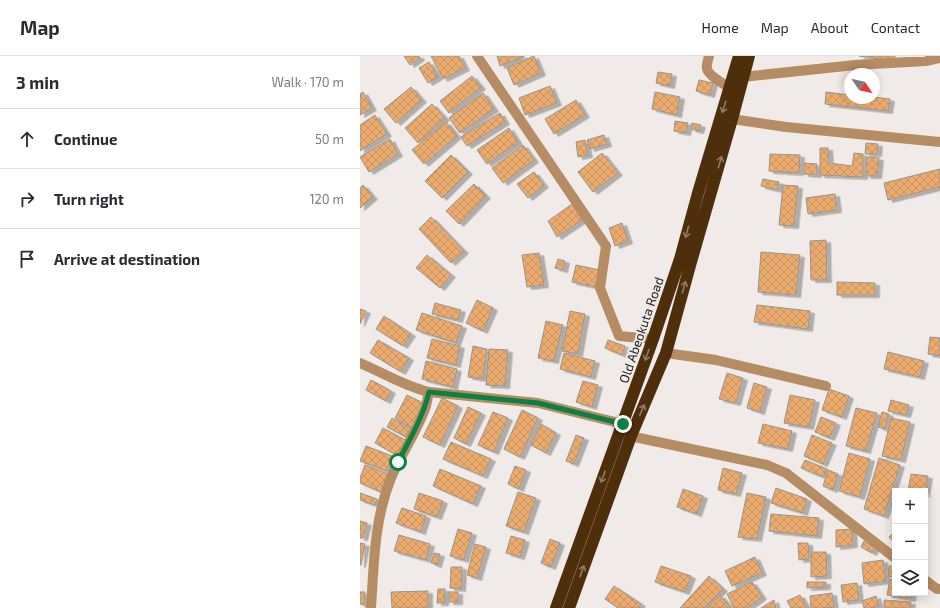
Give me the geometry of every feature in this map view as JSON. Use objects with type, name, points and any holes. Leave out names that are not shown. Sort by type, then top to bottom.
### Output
[{"type":"highway","name":"Old Abeokuta Road","points":[[569,608],[653,339],[680,259],[739,56]]},
{"type":"highway","name":"Old Abeokuta Road","points":[[556,608],[624,432],[666,353],[749,56]]},
{"type":"street","points":[[477,56],[606,246],[600,288],[619,336],[653,339]]},
{"type":"street","points":[[709,56],[707,69],[711,74],[730,88]]},
{"type":"street","points":[[742,77],[855,65],[926,61],[940,58]]},
{"type":"street","points":[[732,119],[786,127],[940,142]]},
{"type":"street","points":[[666,353],[716,360],[826,386]]},
{"type":"street","points":[[360,363],[417,389],[429,392],[538,403],[624,432],[767,465],[786,473],[892,556]]},
{"type":"street","points":[[370,608],[376,534],[381,510],[391,478],[426,406],[429,392]]},
{"type":"street","points":[[928,582],[937,589],[940,589]]},
{"type":"building","points":[[404,56],[419,56],[420,58],[410,65]]},
{"type":"building","points":[[431,56],[459,56],[465,68],[443,79]]},
{"type":"building","points":[[497,56],[524,56],[524,57],[500,66]]},
{"type":"building","points":[[534,56],[541,73],[514,85],[507,68]]},
{"type":"building","points":[[859,56],[895,56],[894,61]]},
{"type":"building","points":[[429,62],[438,77],[428,83],[419,68]]},
{"type":"building","points":[[658,72],[672,74],[670,86],[656,83]]},
{"type":"building","points":[[472,76],[481,87],[449,113],[440,101]]},
{"type":"building","points":[[699,80],[713,83],[710,95],[696,91]]},
{"type":"building","points":[[550,86],[557,103],[525,115],[519,98]]},
{"type":"building","points":[[411,87],[422,100],[396,123],[384,109]]},
{"type":"building","points":[[363,92],[372,108],[360,115],[360,94]]},
{"type":"building","points":[[655,92],[680,97],[677,115],[652,109]]},
{"type":"building","points":[[826,92],[844,94],[844,104],[880,104],[880,98],[890,99],[888,111],[825,104]]},
{"type":"building","points":[[483,93],[494,109],[460,133],[449,118]]},
{"type":"building","points":[[576,100],[585,115],[554,134],[545,119]]},
{"type":"building","points":[[432,104],[445,118],[418,143],[405,128]]},
{"type":"building","points":[[500,113],[505,122],[467,146],[461,137]]},
{"type":"building","points":[[375,115],[387,134],[360,151],[360,125]]},
{"type":"building","points":[[675,121],[688,123],[686,133],[674,131]]},
{"type":"building","points":[[446,122],[457,136],[424,164],[412,150]]},
{"type":"building","points":[[692,123],[701,125],[699,131],[691,129]]},
{"type":"building","points":[[509,128],[518,142],[487,164],[477,150]]},
{"type":"building","points":[[604,135],[607,144],[590,149],[587,140]]},
{"type":"building","points":[[390,139],[398,154],[369,172],[360,157]]},
{"type":"building","points":[[585,140],[588,155],[578,157],[576,142]]},
{"type":"building","points":[[866,143],[878,144],[877,154],[865,154]]},
{"type":"building","points":[[523,145],[534,160],[503,183],[492,168]]},
{"type":"building","points":[[820,148],[828,148],[829,163],[852,166],[854,153],[863,154],[863,177],[820,175]]},
{"type":"building","points":[[602,153],[618,173],[593,192],[578,172]]},
{"type":"building","points":[[770,154],[800,155],[799,173],[769,171]]},
{"type":"building","points":[[451,155],[468,172],[442,198],[425,181]]},
{"type":"building","points":[[867,157],[879,158],[877,176],[866,176]]},
{"type":"building","points":[[804,163],[817,164],[817,175],[804,174]]},
{"type":"building","points":[[940,169],[940,187],[888,200],[884,183]]},
{"type":"building","points":[[534,172],[544,185],[528,198],[517,184]]},
{"type":"building","points":[[763,179],[779,182],[777,190],[761,186]]},
{"type":"building","points":[[474,184],[486,196],[459,224],[446,211]]},
{"type":"building","points":[[363,185],[373,197],[360,208],[360,188]]},
{"type":"building","points":[[783,185],[798,186],[794,226],[779,225]]},
{"type":"building","points":[[835,194],[837,210],[808,214],[806,198]]},
{"type":"building","points":[[572,204],[582,220],[557,237],[548,221]]},
{"type":"building","points":[[431,217],[464,251],[451,263],[419,229]]},
{"type":"building","points":[[622,223],[628,241],[615,246],[609,228]]},
{"type":"building","points":[[826,240],[827,280],[811,280],[810,241]]},
{"type":"building","points":[[761,252],[800,255],[796,295],[758,292]]},
{"type":"building","points":[[539,253],[544,285],[527,287],[522,255]]},
{"type":"building","points":[[427,255],[451,275],[440,288],[416,268]]},
{"type":"building","points":[[558,259],[565,261],[563,270],[555,268]]},
{"type":"building","points":[[576,265],[600,270],[596,287],[572,282]]},
{"type":"building","points":[[837,282],[875,283],[875,295],[837,295]]},
{"type":"building","points":[[477,300],[493,308],[483,331],[466,323]]},
{"type":"building","points":[[435,303],[461,310],[458,320],[432,314]]},
{"type":"building","points":[[757,305],[810,311],[808,329],[754,322]]},
{"type":"building","points":[[360,309],[366,311],[360,324]]},
{"type":"building","points":[[570,311],[585,314],[578,354],[562,351]]},
{"type":"building","points":[[422,313],[462,326],[456,343],[416,330]]},
{"type":"building","points":[[384,316],[411,334],[403,346],[376,329]]},
{"type":"building","points":[[546,321],[563,325],[554,361],[538,358]]},
{"type":"building","points":[[930,337],[940,338],[940,356],[928,354]]},
{"type":"building","points":[[432,339],[460,346],[456,365],[427,358]]},
{"type":"building","points":[[378,340],[409,358],[401,372],[370,353]]},
{"type":"building","points":[[608,340],[625,346],[622,355],[605,348]]},
{"type":"building","points":[[473,346],[487,349],[483,379],[468,377]]},
{"type":"building","points":[[489,349],[508,350],[505,386],[486,385]]},
{"type":"building","points":[[888,352],[924,361],[920,377],[884,369]]},
{"type":"building","points":[[564,353],[595,361],[591,377],[560,369]]},
{"type":"building","points":[[426,361],[457,369],[453,387],[422,379]]},
{"type":"building","points":[[727,373],[743,378],[736,403],[719,399]]},
{"type":"building","points":[[371,380],[391,391],[386,401],[366,390]]},
{"type":"building","points":[[583,381],[598,385],[592,407],[576,402]]},
{"type":"building","points":[[754,383],[767,387],[760,412],[747,408]]},
{"type":"building","points":[[829,389],[849,396],[842,417],[822,410]]},
{"type":"building","points":[[407,395],[425,404],[412,428],[395,418]]},
{"type":"building","points":[[790,395],[815,400],[809,427],[784,423]]},
{"type":"building","points":[[442,398],[458,406],[440,445],[423,437]]},
{"type":"building","points":[[891,400],[909,405],[906,415],[888,411]]},
{"type":"building","points":[[468,407],[481,413],[466,444],[454,438]]},
{"type":"building","points":[[856,408],[877,413],[866,451],[846,446]]},
{"type":"building","points":[[522,410],[538,418],[520,457],[504,449]]},
{"type":"building","points":[[493,412],[508,418],[494,452],[478,445]]},
{"type":"building","points":[[882,412],[889,414],[885,429],[878,427]]},
{"type":"building","points":[[821,417],[836,423],[830,438],[815,432]]},
{"type":"building","points":[[392,418],[411,429],[406,437],[387,427]]},
{"type":"building","points":[[891,418],[910,422],[901,460],[882,456]]},
{"type":"building","points":[[541,424],[556,433],[546,453],[531,445]]},
{"type":"building","points":[[763,424],[792,431],[788,449],[758,443]]},
{"type":"building","points":[[383,428],[407,441],[398,456],[375,443]]},
{"type":"building","points":[[576,435],[584,438],[574,464],[566,461]]},
{"type":"building","points":[[812,435],[832,443],[823,464],[804,456]]},
{"type":"building","points":[[451,442],[491,459],[483,476],[443,459]]},
{"type":"building","points":[[366,446],[392,456],[386,471],[360,461]]},
{"type":"building","points":[[849,453],[870,459],[860,497],[839,491]]},
{"type":"building","points":[[879,458],[900,465],[884,516],[864,509]]},
{"type":"building","points":[[805,460],[827,469],[823,477],[801,468]]},
{"type":"building","points":[[365,465],[388,474],[381,492],[360,483],[360,478]]},
{"type":"building","points":[[515,466],[526,470],[519,489],[508,484]]},
{"type":"building","points":[[723,468],[742,473],[736,494],[718,490]]},
{"type":"building","points":[[440,469],[481,486],[473,504],[433,486]]},
{"type":"building","points":[[828,470],[838,474],[833,490],[823,486]]},
{"type":"building","points":[[911,474],[928,476],[926,488],[909,488]]},
{"type":"building","points":[[776,488],[807,499],[803,513],[771,503]]},
{"type":"building","points":[[683,489],[703,496],[697,514],[677,507]]},
{"type":"building","points":[[518,492],[536,498],[524,532],[506,526]]},
{"type":"building","points":[[360,493],[377,499],[375,505],[360,500]]},
{"type":"building","points":[[419,493],[443,501],[437,517],[414,509]]},
{"type":"building","points":[[747,493],[766,497],[757,539],[738,537]]},
{"type":"building","points":[[402,508],[426,516],[421,532],[396,523]]},
{"type":"building","points":[[771,514],[819,518],[817,536],[769,531]]},
{"type":"building","points":[[360,521],[367,523],[363,538],[360,538]]},
{"type":"building","points":[[458,529],[472,533],[464,560],[450,556]]},
{"type":"building","points":[[852,529],[853,545],[836,547],[836,530]]},
{"type":"building","points":[[399,535],[430,544],[426,560],[394,551]]},
{"type":"building","points":[[511,536],[525,540],[520,557],[506,553]]},
{"type":"building","points":[[550,539],[560,543],[551,567],[541,563]]},
{"type":"building","points":[[864,541],[875,548],[872,553],[861,547]]},
{"type":"building","points":[[360,543],[365,544],[361,565],[360,565]]},
{"type":"building","points":[[798,543],[808,543],[809,559],[799,560]]},
{"type":"building","points":[[475,544],[486,547],[477,578],[467,575]]},
{"type":"building","points":[[811,552],[826,552],[827,576],[811,577]]},
{"type":"building","points":[[434,553],[440,554],[437,565],[431,563]]},
{"type":"building","points":[[755,557],[762,573],[732,586],[725,571]]},
{"type":"building","points":[[883,560],[886,581],[864,584],[862,563]]},
{"type":"building","points":[[661,566],[691,576],[685,592],[655,582]]},
{"type":"building","points":[[889,566],[892,566],[892,577],[888,576]]},
{"type":"building","points":[[451,567],[462,567],[461,589],[450,588]]},
{"type":"building","points":[[709,576],[723,589],[704,608],[680,608]]},
{"type":"building","points":[[890,579],[892,579],[892,596],[887,595]]},
{"type":"building","points":[[752,582],[762,597],[747,608],[734,608],[727,594]]},
{"type":"building","points":[[807,582],[826,582],[826,587],[807,588]]},
{"type":"building","points":[[857,583],[859,600],[843,602],[841,585]]},
{"type":"building","points":[[614,586],[641,604],[638,608],[618,608],[605,599]]},
{"type":"building","points":[[438,589],[445,589],[444,603],[437,603]]},
{"type":"building","points":[[428,591],[428,608],[392,608],[391,592]]},
{"type":"building","points":[[360,592],[365,592],[364,605],[360,604]]},
{"type":"building","points":[[449,592],[458,592],[458,602],[449,602]]},
{"type":"building","points":[[832,593],[834,607],[811,608],[810,596]]},
{"type":"building","points":[[720,595],[731,608],[707,608]]},
{"type":"building","points":[[800,595],[807,608],[791,608],[787,601]]},
{"type":"building","points":[[876,596],[879,606],[864,608],[862,601]]},
{"type":"building","points":[[893,596],[912,596],[911,599]]},
{"type":"building","points":[[774,600],[776,608],[761,608]]},
{"type":"building","points":[[884,600],[911,602],[910,608],[884,608]]},
{"type":"route","points":[[398,462],[426,406],[429,392],[538,403],[623,424]]}]
